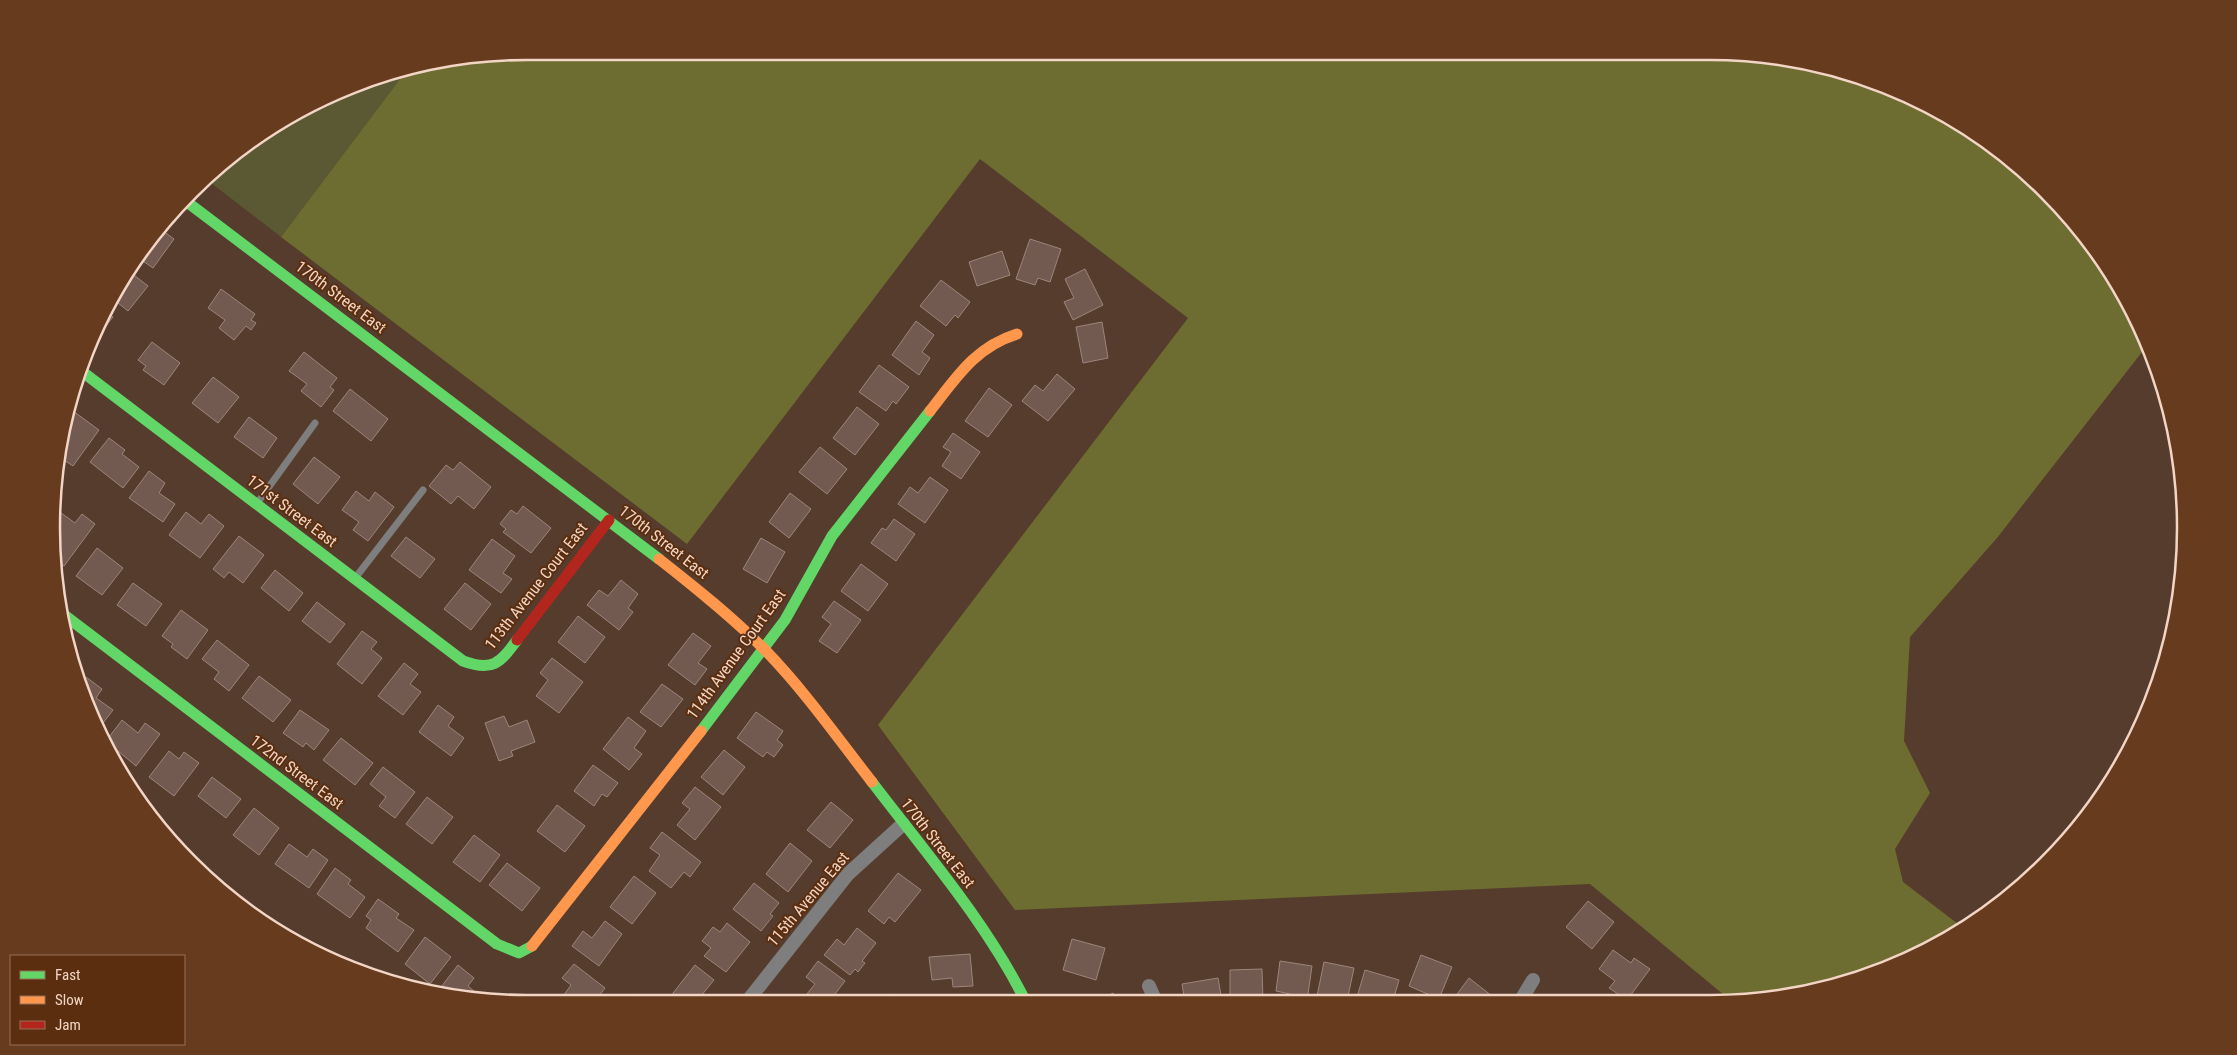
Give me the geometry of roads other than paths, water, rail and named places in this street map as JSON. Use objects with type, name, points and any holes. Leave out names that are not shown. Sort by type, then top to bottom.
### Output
[{"type":"street","name":"170th Street East","points":[[190,204],[609,520],[718,605],[764,649],[806,696],[971,912],[1013,976],[1022,995]]},
{"type":"street","name":"114th Avenue Court East","points":[[519,953],[529,949],[540,938],[764,649],[785,620],[832,536],[971,359],[1001,338],[1017,334]]},
{"type":"street","name":"171st Street East","points":[[86,374],[463,661],[485,668]]},
{"type":"street","name":"113th Avenue Court East","points":[[485,668],[502,660],[516,644],[609,520]]},
{"type":"street","name":"172nd Street East","points":[[69,618],[497,944],[511,952],[519,953]]},
{"type":"street","name":"115th Avenue East","points":[[752,995],[848,874],[903,824]]},
{"type":"street","points":[[1524,995],[1533,980]]},
{"type":"street","points":[[1149,986],[1153,995]]},
{"type":"lane","points":[[256,505],[315,423]]},
{"type":"lane","points":[[355,579],[423,490]]}]
